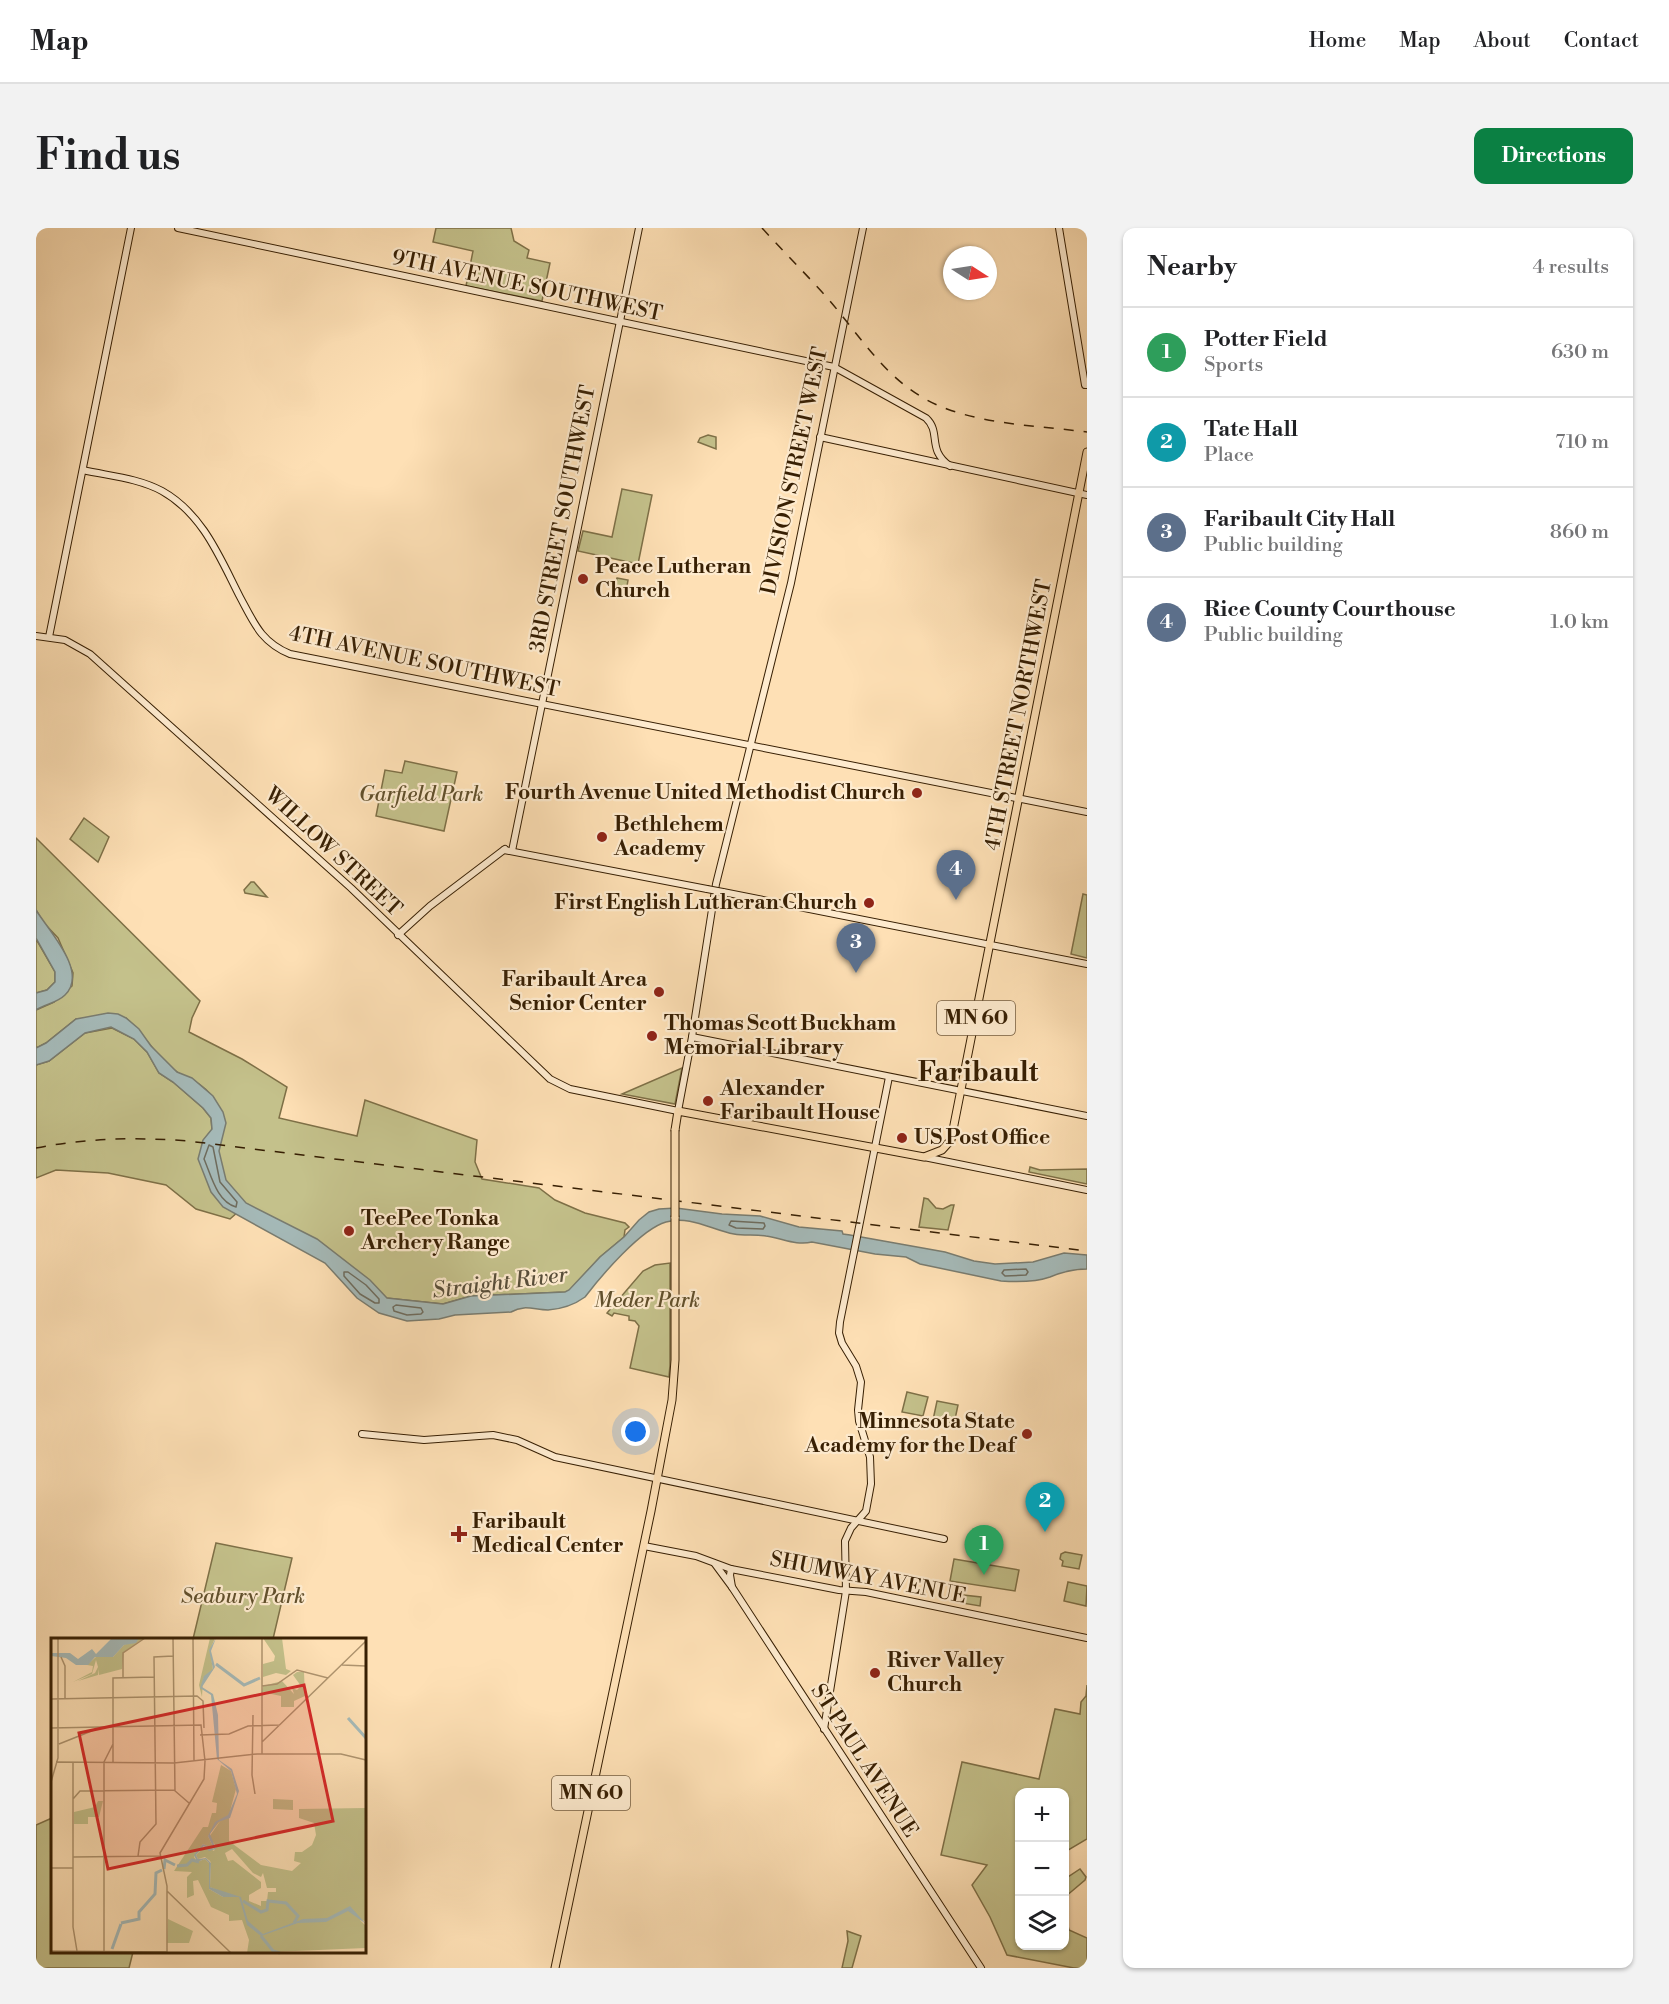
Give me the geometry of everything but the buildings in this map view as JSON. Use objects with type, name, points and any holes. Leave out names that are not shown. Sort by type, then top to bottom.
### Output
[{"type":"main road","name":"4TH STREET NORTHWEST","points":[[962,1091],[1087,452]]},
{"type":"main road","name":"MN 60","points":[[942,1150],[953,1134],[962,1091]]},
{"type":"main road","name":"MN 60","points":[[555,1968],[658,1478],[673,1392],[675,1130],[678,1111]]},
{"type":"main road","points":[[678,1111],[924,1157],[942,1150]]},
{"type":"street","points":[[49,637],[131,228]]},
{"type":"street","name":"9TH AVENUE SOUTHWEST","points":[[178,228],[834,368],[926,418],[933,425],[935,444]]},
{"type":"street","name":"3RD STREET SOUTHWEST","points":[[512,851],[639,228]]},
{"type":"street","name":"DIVISION STREET WEST","points":[[678,1111],[716,884],[749,744],[791,583],[863,228]]},
{"type":"street","points":[[1059,228],[1086,385]]},
{"type":"street","points":[[820,437],[1087,495]]},
{"type":"street","points":[[934,462],[935,444]]},
{"type":"street","points":[[935,444],[938,456],[950,466]]},
{"type":"street","name":"4TH AVENUE SOUTHWEST","points":[[82,470],[150,486],[173,498],[193,515],[211,542],[256,628],[271,644],[290,654],[1087,812]]},
{"type":"street","name":"WILLOW STREET","points":[[36,636],[72,643],[90,654],[351,888],[550,1079],[570,1089],[678,1111]]},
{"type":"street","points":[[398,934],[430,906],[514,842]]},
{"type":"street","points":[[504,849],[1087,964]]},
{"type":"street","points":[[692,1037],[1087,1116]]},
{"type":"street","points":[[824,1729],[846,1590],[844,1541],[866,1511],[870,1457],[859,1420],[858,1399],[861,1382],[859,1374],[845,1351],[839,1333],[889,1077]]},
{"type":"street","points":[[942,1150],[948,1160],[956,1165]]},
{"type":"street","points":[[924,1157],[1087,1190]]},
{"type":"street","points":[[362,1434],[423,1440],[504,1436],[555,1457],[944,1539]]},
{"type":"street","name":"SHUMWAY AVENUE","points":[[644,1546],[696,1556],[731,1569],[866,1592],[1087,1638]]},
{"type":"street","points":[[714,1563],[732,1587]]},
{"type":"street","name":"ST PAUL AVENUE","points":[[731,1569],[732,1587],[981,1968]]},
{"type":"green space","points":[[436,228],[511,228],[514,241],[529,250],[527,258],[550,263],[542,301],[466,286],[473,251],[433,242]]},
{"type":"green space","points":[[708,435],[716,437],[716,449],[698,442],[700,438]]},
{"type":"green space","points":[[622,489],[652,495],[638,564],[578,551],[583,531],[612,537]]},
{"type":"green space","points":[[617,578],[628,580],[626,592],[614,590]]},
{"type":"green space","name":"Garfield Park","points":[[405,761],[457,772],[444,831],[376,816],[385,770],[402,773]]},
{"type":"green space","points":[[84,818],[109,837],[98,862],[70,839]]},
{"type":"green space","points":[[36,838],[200,1001],[192,1018],[189,1032],[242,1059],[287,1087],[279,1118],[357,1136],[365,1100],[477,1140],[475,1162],[482,1179],[539,1188],[555,1200],[585,1213],[625,1223],[629,1227],[625,1230],[624,1237],[600,1257],[569,1291],[471,1296],[443,1304],[386,1298],[356,1270],[247,1204],[230,1219],[196,1209],[166,1185],[108,1173],[56,1170],[36,1178],[36,1065],[49,1061],[85,1033],[112,1028],[134,1039],[147,1052],[159,1073],[173,1082],[211,1118],[212,1130],[204,1140],[221,1139],[211,1095],[199,1084],[170,1067],[126,1018],[76,1019],[46,1043],[36,1048],[36,1010],[54,1002],[72,986],[73,973],[58,938],[43,922],[36,910]]},
{"type":"green space","points":[[251,882],[254,882],[267,897],[245,893],[244,890]]},
{"type":"green space","points":[[1083,894],[1087,895],[1087,958],[1071,954]]},
{"type":"green space","points":[[36,939],[55,972],[55,982],[47,990],[36,993]]},
{"type":"green space","points":[[682,1068],[675,1104],[622,1094]]},
{"type":"green space","points":[[1030,1167],[1040,1170],[1087,1169],[1087,1184],[1029,1172]]},
{"type":"green space","points":[[924,1198],[936,1208],[943,1209],[954,1205],[948,1230],[919,1227]]},
{"type":"green space","name":"Meder Park","points":[[670,1263],[669,1377],[630,1368],[639,1326],[635,1321],[629,1320],[629,1316],[614,1313],[612,1316],[607,1313],[643,1271],[655,1265]]},
{"type":"green space","points":[[907,1392],[928,1397],[923,1416],[902,1412]]},
{"type":"green space","points":[[937,1401],[958,1405],[954,1424],[933,1420]]},
{"type":"green space","name":"Seabury Park","points":[[216,1543],[292,1558],[273,1638],[193,1638]]},
{"type":"green space","points":[[1065,1552],[1082,1555],[1079,1569],[1062,1566],[1061,1554]]},
{"type":"green space","points":[[954,1559],[1019,1570],[1015,1591],[950,1581]]},
{"type":"green space","points":[[1068,1582],[1087,1586],[1086,1606],[1064,1601]]},
{"type":"green space","points":[[963,1595],[981,1597],[980,1606],[962,1603]]},
{"type":"green space","points":[[1087,1685],[1087,1839],[1069,1850],[1069,1788],[1015,1788],[1015,1950],[1069,1950],[1069,1930],[1087,1938],[1087,1968],[1074,1968],[1007,1955],[972,1885],[987,1865],[941,1855],[962,1762],[1039,1779],[1055,1709],[1080,1714],[1081,1702],[1086,1696]]},
{"type":"green space","points":[[51,1818],[51,1953],[133,1953],[129,1968],[36,1968],[36,1825]]},
{"type":"green space","points":[[1080,1869],[1086,1877],[1069,1894],[1069,1876]]},
{"type":"green space","points":[[847,1931],[861,1936],[852,1968],[842,1968],[848,1941]]},
{"type":"water","points":[[36,910],[64,951],[70,963],[72,975],[71,986],[65,995],[36,1010],[36,993],[47,990],[55,982],[55,972],[36,938]]},
{"type":"water","points":[[108,1013],[126,1018],[139,1029],[151,1046],[177,1072],[192,1078],[213,1096],[223,1112],[226,1123],[219,1151],[226,1180],[246,1203],[317,1239],[370,1280],[387,1298],[443,1304],[471,1296],[565,1292],[649,1212],[676,1208],[760,1216],[799,1227],[842,1231],[843,1234],[945,1252],[974,1261],[995,1264],[1033,1262],[1064,1253],[1087,1255],[1087,1269],[1068,1271],[1039,1280],[1001,1281],[920,1264],[906,1257],[875,1254],[812,1242],[800,1243],[762,1235],[734,1234],[684,1220],[675,1220],[656,1226],[645,1234],[611,1266],[585,1297],[568,1306],[548,1310],[525,1308],[511,1312],[455,1315],[439,1319],[407,1321],[379,1313],[357,1298],[325,1263],[223,1207],[211,1192],[198,1159],[203,1140],[212,1129],[211,1118],[173,1082],[159,1073],[147,1052],[134,1039],[111,1027],[85,1033],[49,1061],[36,1065],[36,1048],[46,1043],[76,1019]]},
{"type":"railway","points":[[762,228],[822,292],[877,359],[908,388],[947,409],[964,414],[1016,424],[1087,432]]},
{"type":"railway","points":[[36,1148],[112,1139],[188,1141],[1087,1251]]},
{"type":"place","name":"Peace Lutheran Church","points":[[583,579]]},
{"type":"place","name":"Fourth Avenue United Methodist Church","points":[[917,793]]},
{"type":"place","name":"Bethlehem Academy","points":[[602,837]]},
{"type":"place","name":"Rice County Courthouse","points":[[956,900]]},
{"type":"place","name":"First English Lutheran Church","points":[[869,903]]},
{"type":"place","name":"Faribault City Hall","points":[[856,973]]},
{"type":"place","name":"Faribault Area Senior Center","points":[[659,992]]},
{"type":"place","name":"Thomas Scott Buckham Memorial Library","points":[[652,1036]]},
{"type":"place","name":"Alexander Faribault House","points":[[708,1101]]},
{"type":"place","name":"US Post Office","points":[[902,1138]]},
{"type":"place","name":"TeePee Tonka Archery Range","points":[[349,1231]]},
{"type":"place","name":"Minnesota State Academy for the Deaf","points":[[1027,1434]]},
{"type":"place","name":"Tate Hall","points":[[1045,1532]]},
{"type":"place","name":"Faribault Medical Center","points":[[459,1534]]},
{"type":"place","name":"Potter Field","points":[[984,1575]]},
{"type":"place","name":"River Valley Church","points":[[875,1673]]},
{"type":"district","name":"Faribault","points":[[978,1073]]},
{"type":"water label","name":"Straight River","points":[[500,1283]]}]
